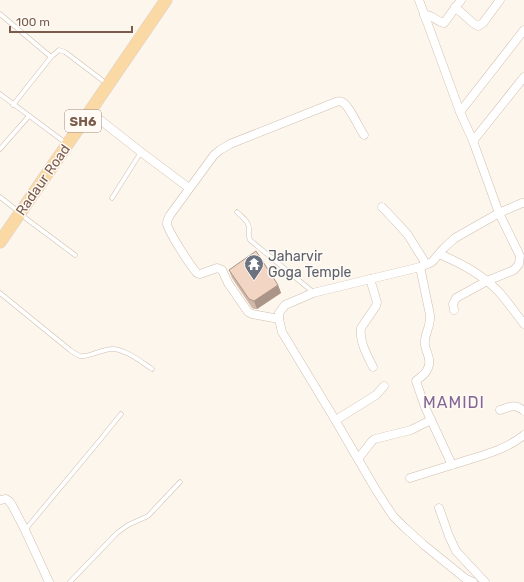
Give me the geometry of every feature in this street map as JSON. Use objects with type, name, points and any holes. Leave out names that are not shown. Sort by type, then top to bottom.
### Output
[{"type":"main road","name":"Radaur Road","points":[[0,242],[17,211],[156,0]]},
{"type":"main road","name":"Radaur Road","points":[[0,229],[17,211],[90,112],[166,0]]},
{"type":"street","points":[[419,0],[499,213],[520,256],[519,264],[511,272],[487,281],[456,298],[453,304],[454,310]]},
{"type":"street","points":[[424,15],[431,16],[442,23],[445,22],[461,0]]},
{"type":"street","points":[[455,7],[478,26],[483,23],[500,0]]},
{"type":"street","points":[[460,112],[524,30]]},
{"type":"street","points":[[473,142],[524,77]]},
{"type":"street","points":[[278,319],[248,312],[228,283],[220,268],[214,268],[200,274],[194,271],[167,225],[170,215],[214,155],[230,144],[336,102],[342,102],[349,109],[364,135]]},
{"type":"street","points":[[90,112],[140,152],[189,188]]},
{"type":"street","points":[[473,582],[466,579],[424,545],[393,516],[282,332],[278,319],[279,313],[285,305],[313,292],[370,279],[432,262],[455,238],[499,213],[522,203],[524,204]]},
{"type":"street","points":[[382,207],[408,235],[423,265],[430,315],[430,322],[424,341],[430,357],[430,362],[426,372],[416,381],[431,420],[452,464]]},
{"type":"street","points":[[439,254],[451,259],[487,281],[499,292],[524,324]]},
{"type":"street","points":[[370,279],[377,302],[376,306],[361,328],[361,331],[362,339],[373,367]]},
{"type":"street","points":[[336,420],[376,395],[384,386]]},
{"type":"street","points":[[500,410],[516,406],[520,407],[524,411]]},
{"type":"street","points":[[358,459],[375,439],[411,430],[431,420]]},
{"type":"street","points":[[410,478],[500,449],[513,443],[524,435]]},
{"type":"street","points":[[0,500],[6,499],[12,505],[49,582]]},
{"type":"street","points":[[439,508],[456,551],[485,582]]},
{"type":"lane","points":[[0,14],[51,57]]},
{"type":"lane","points":[[13,105],[57,51],[61,50],[65,52],[102,80]]},
{"type":"lane","points":[[0,94],[63,141]]},
{"type":"lane","points":[[0,149],[29,116]]},
{"type":"lane","points":[[112,198],[140,152]]},
{"type":"lane","points":[[0,197],[75,255]]},
{"type":"lane","points":[[236,212],[249,224],[250,228],[248,237],[250,240],[313,292]]},
{"type":"lane","points":[[0,293],[70,350],[77,354],[85,356],[103,350],[114,349],[135,357],[152,369]]},
{"type":"lane","points":[[25,530],[121,414]]},
{"type":"lane","points":[[70,582],[117,533],[128,525],[148,516],[180,482]]},
{"type":"building","points":[[256,251],[278,285],[254,301],[249,299],[229,270]]},
{"type":"place","name":"Jaharvir Goga Temple","points":[[254,281]]},
{"type":"district","name":"MAMIDI","points":[[454,402]]}]
